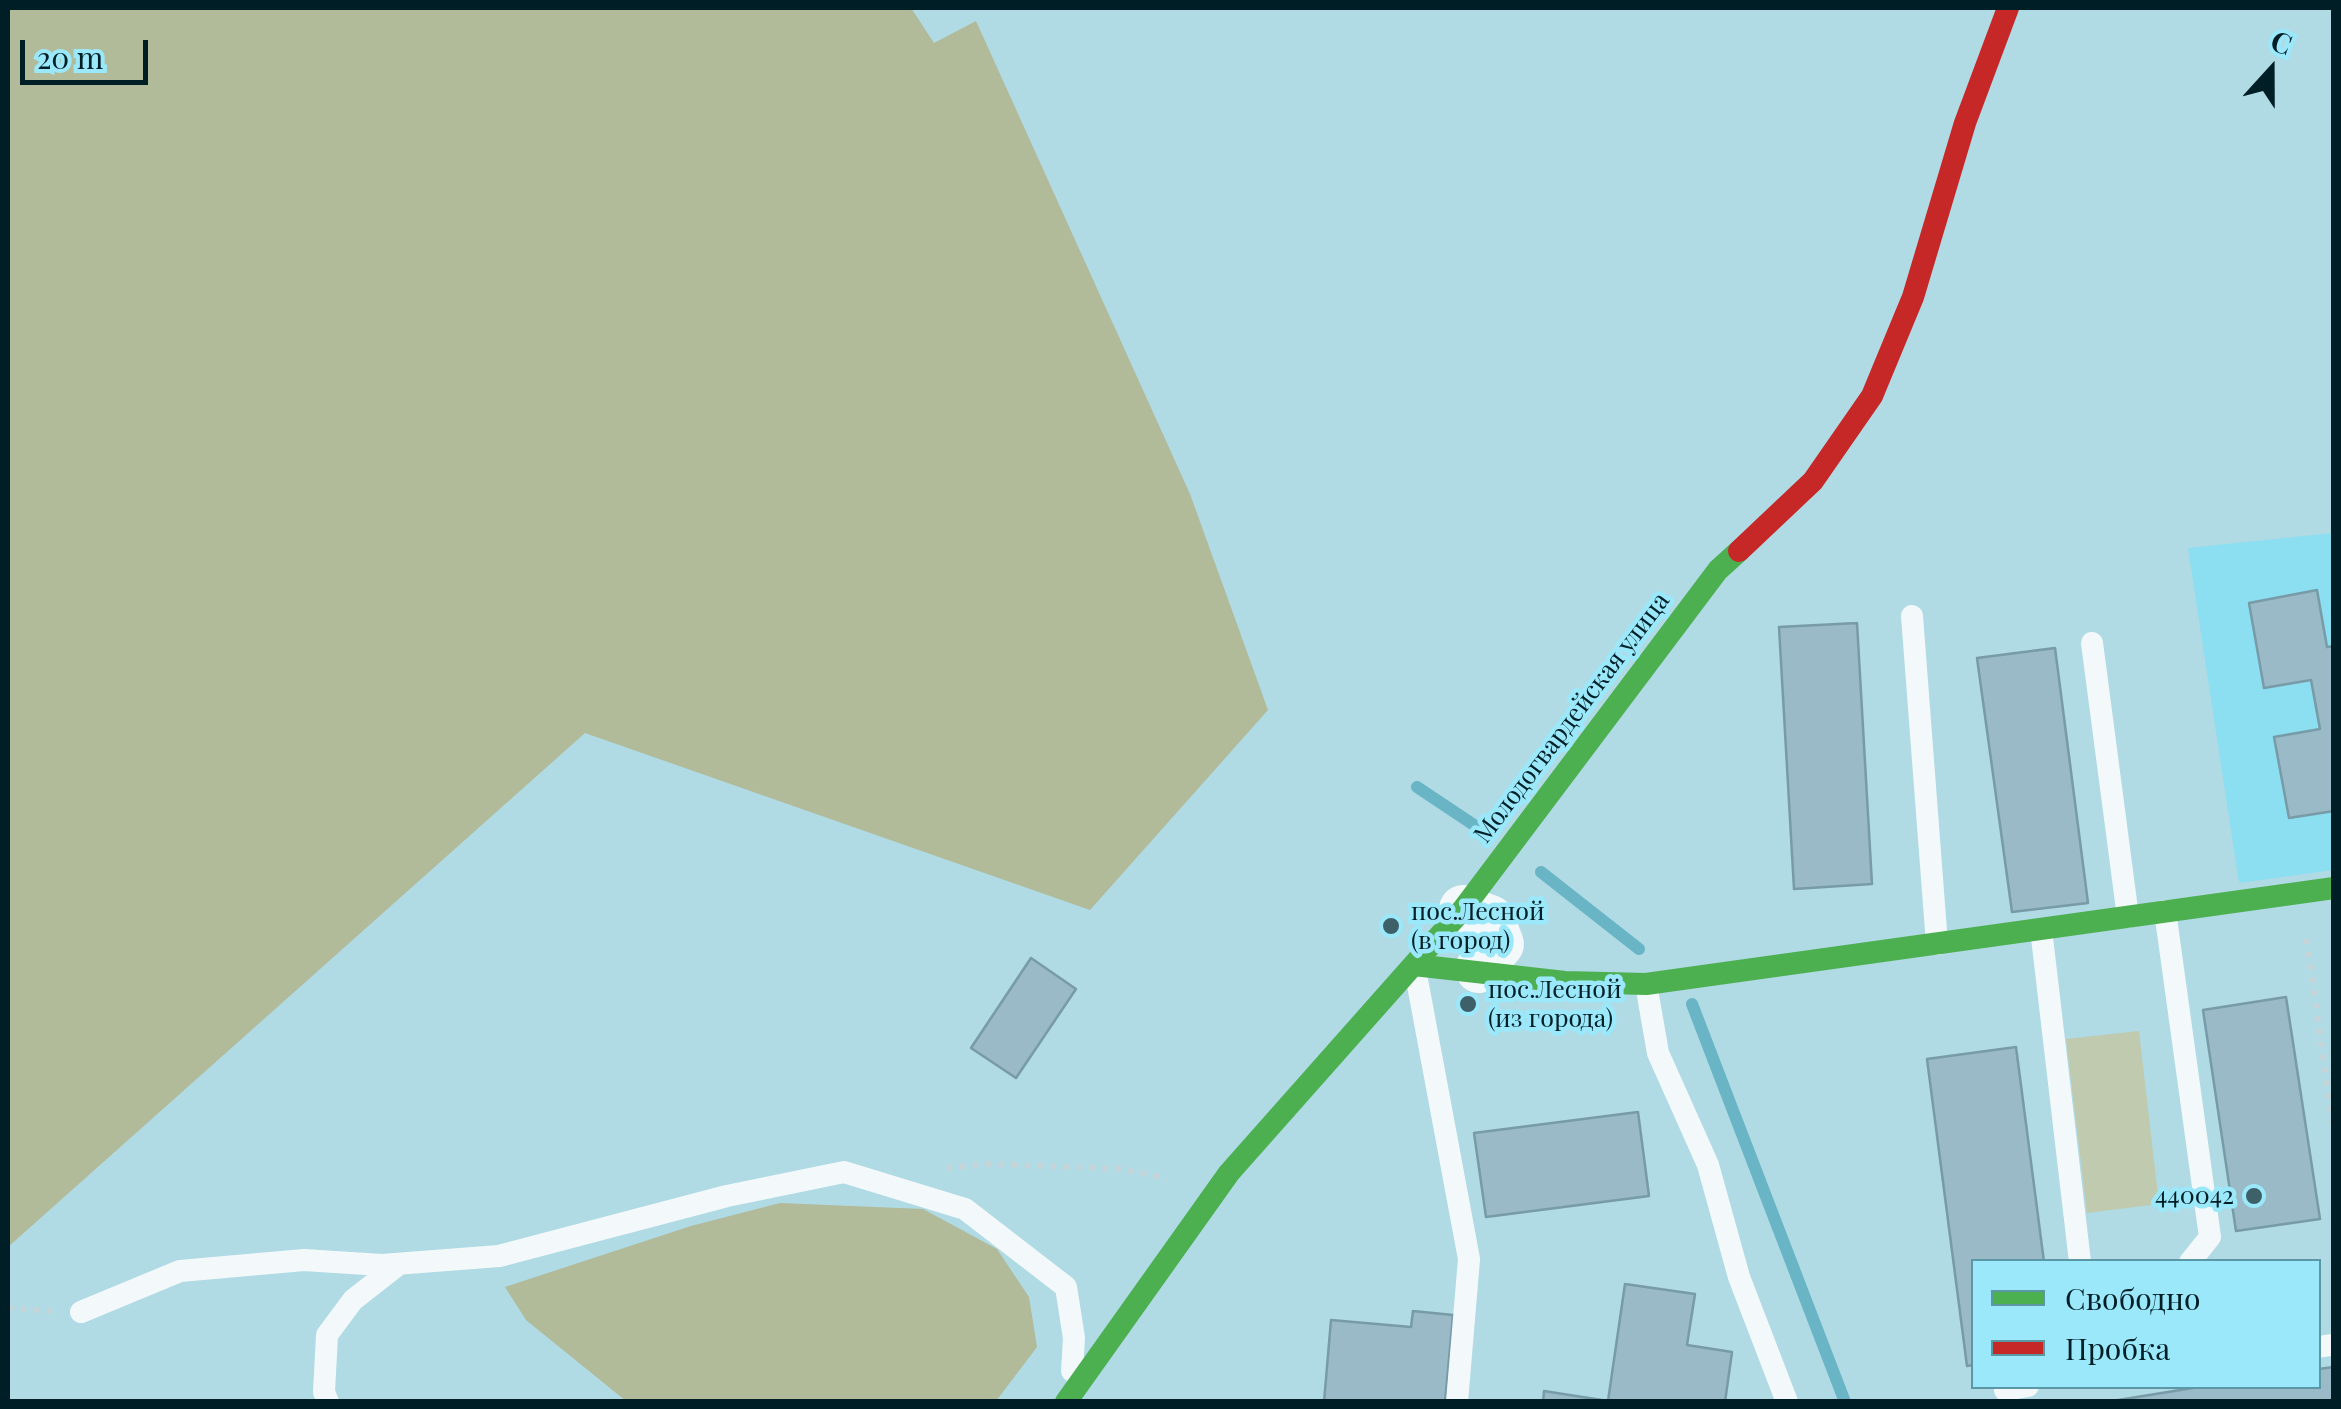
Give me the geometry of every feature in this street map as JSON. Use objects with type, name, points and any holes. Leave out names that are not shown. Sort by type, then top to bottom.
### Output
[{"type":"street","name":"Молодогвардейская улица","points":[[1068,1399],[1218,1189],[1463,909],[1718,570],[1813,481],[1872,396],[1913,297],[1965,123],[2008,8]]},
{"type":"street","points":[[1414,965],[1479,969],[1565,982],[1646,984],[2334,888]]},
{"type":"street","points":[[1463,909],[1490,919],[1500,944],[1479,969]]},
{"type":"lane","points":[[1912,616],[1937,944]]},
{"type":"lane","points":[[2092,643],[2128,917]]},
{"type":"lane","points":[[2164,911],[2210,1237],[2192,1259]]},
{"type":"lane","points":[[2041,929],[2080,1259]]},
{"type":"lane","points":[[1414,965],[1469,1258],[1457,1402]]},
{"type":"lane","points":[[1646,984],[1658,1053],[1708,1165],[1739,1277],[1787,1402]]},
{"type":"lane","points":[[81,1312],[180,1272],[304,1260],[399,1264],[499,1256],[727,1196],[844,1172],[965,1209],[1066,1287],[1074,1338],[1068,1399]]},
{"type":"lane","points":[[328,1402],[324,1392],[326,1335],[353,1300],[399,1264]]},
{"type":"path","points":[[2300,893],[2334,1131]]},
{"type":"path","points":[[934,1170],[990,1164],[1123,1169],[1218,1189]]},
{"type":"path","points":[[8,1308],[81,1312]]},
{"type":"shaded area","points":[[2333,533],[2333,870],[2239,883],[2188,548]]},
{"type":"green space","points":[[8,8],[911,8],[934,43],[976,21],[1190,494],[1268,710],[1090,910],[585,733],[8,1247]]},
{"type":"green space","points":[[2139,1031],[2159,1204],[2087,1213],[2066,1039]]},
{"type":"green space","points":[[780,1203],[923,1209],[997,1249],[1029,1297],[1037,1347],[996,1401],[626,1401],[526,1320],[505,1287],[691,1226]]},
{"type":"building","points":[[2317,590],[2327,647],[2334,646],[2334,811],[2289,818],[2274,737],[2320,729],[2311,680],[2264,688],[2249,603]]},
{"type":"building","points":[[1857,623],[1872,884],[1794,889],[1779,627]]},
{"type":"building","points":[[2055,648],[2088,903],[2012,912],[1977,658]]},
{"type":"building","points":[[1031,958],[1076,989],[1016,1078],[971,1048]]},
{"type":"building","points":[[2286,997],[2320,1219],[2236,1231],[2203,1010]]},
{"type":"building","points":[[2016,1047],[2044,1259],[1971,1259],[1971,1365],[1967,1366],[1927,1059]]},
{"type":"building","points":[[1638,1112],[1649,1196],[1486,1217],[1474,1133]]},
{"type":"building","points":[[1625,1284],[1695,1294],[1687,1345],[1732,1352],[1725,1402],[1543,1402],[1544,1391],[1608,1401]]},
{"type":"building","points":[[1413,1311],[1453,1315],[1445,1402],[1324,1402],[1331,1320],[1411,1327]]},
{"type":"building","points":[[2334,1367],[2334,1402],[2106,1402],[2186,1389],[2321,1389],[2321,1369]]},
{"type":"waterway","points":[[1417,787],[1480,829]]},
{"type":"waterway","points":[[1541,872],[1639,949]]},
{"type":"waterway","points":[[1692,1004],[1845,1402]]},
{"type":"traffic: fast","points":[[1066,1402],[1229,1173],[1463,909],[1718,570],[1739,551]]},
{"type":"traffic: fast","points":[[1414,965],[1565,982],[1646,984],[2334,888]]},
{"type":"traffic: jam","points":[[1739,551],[1813,481],[1872,396],[1913,297],[1965,123],[2008,8]]},
{"type":"place","name":"пос.Лесной (в город)","points":[[1391,926]]},
{"type":"place","name":"пос.Лесной (из города)","points":[[1468,1004]]},
{"type":"place","name":"440042","points":[[2254,1196]]}]
